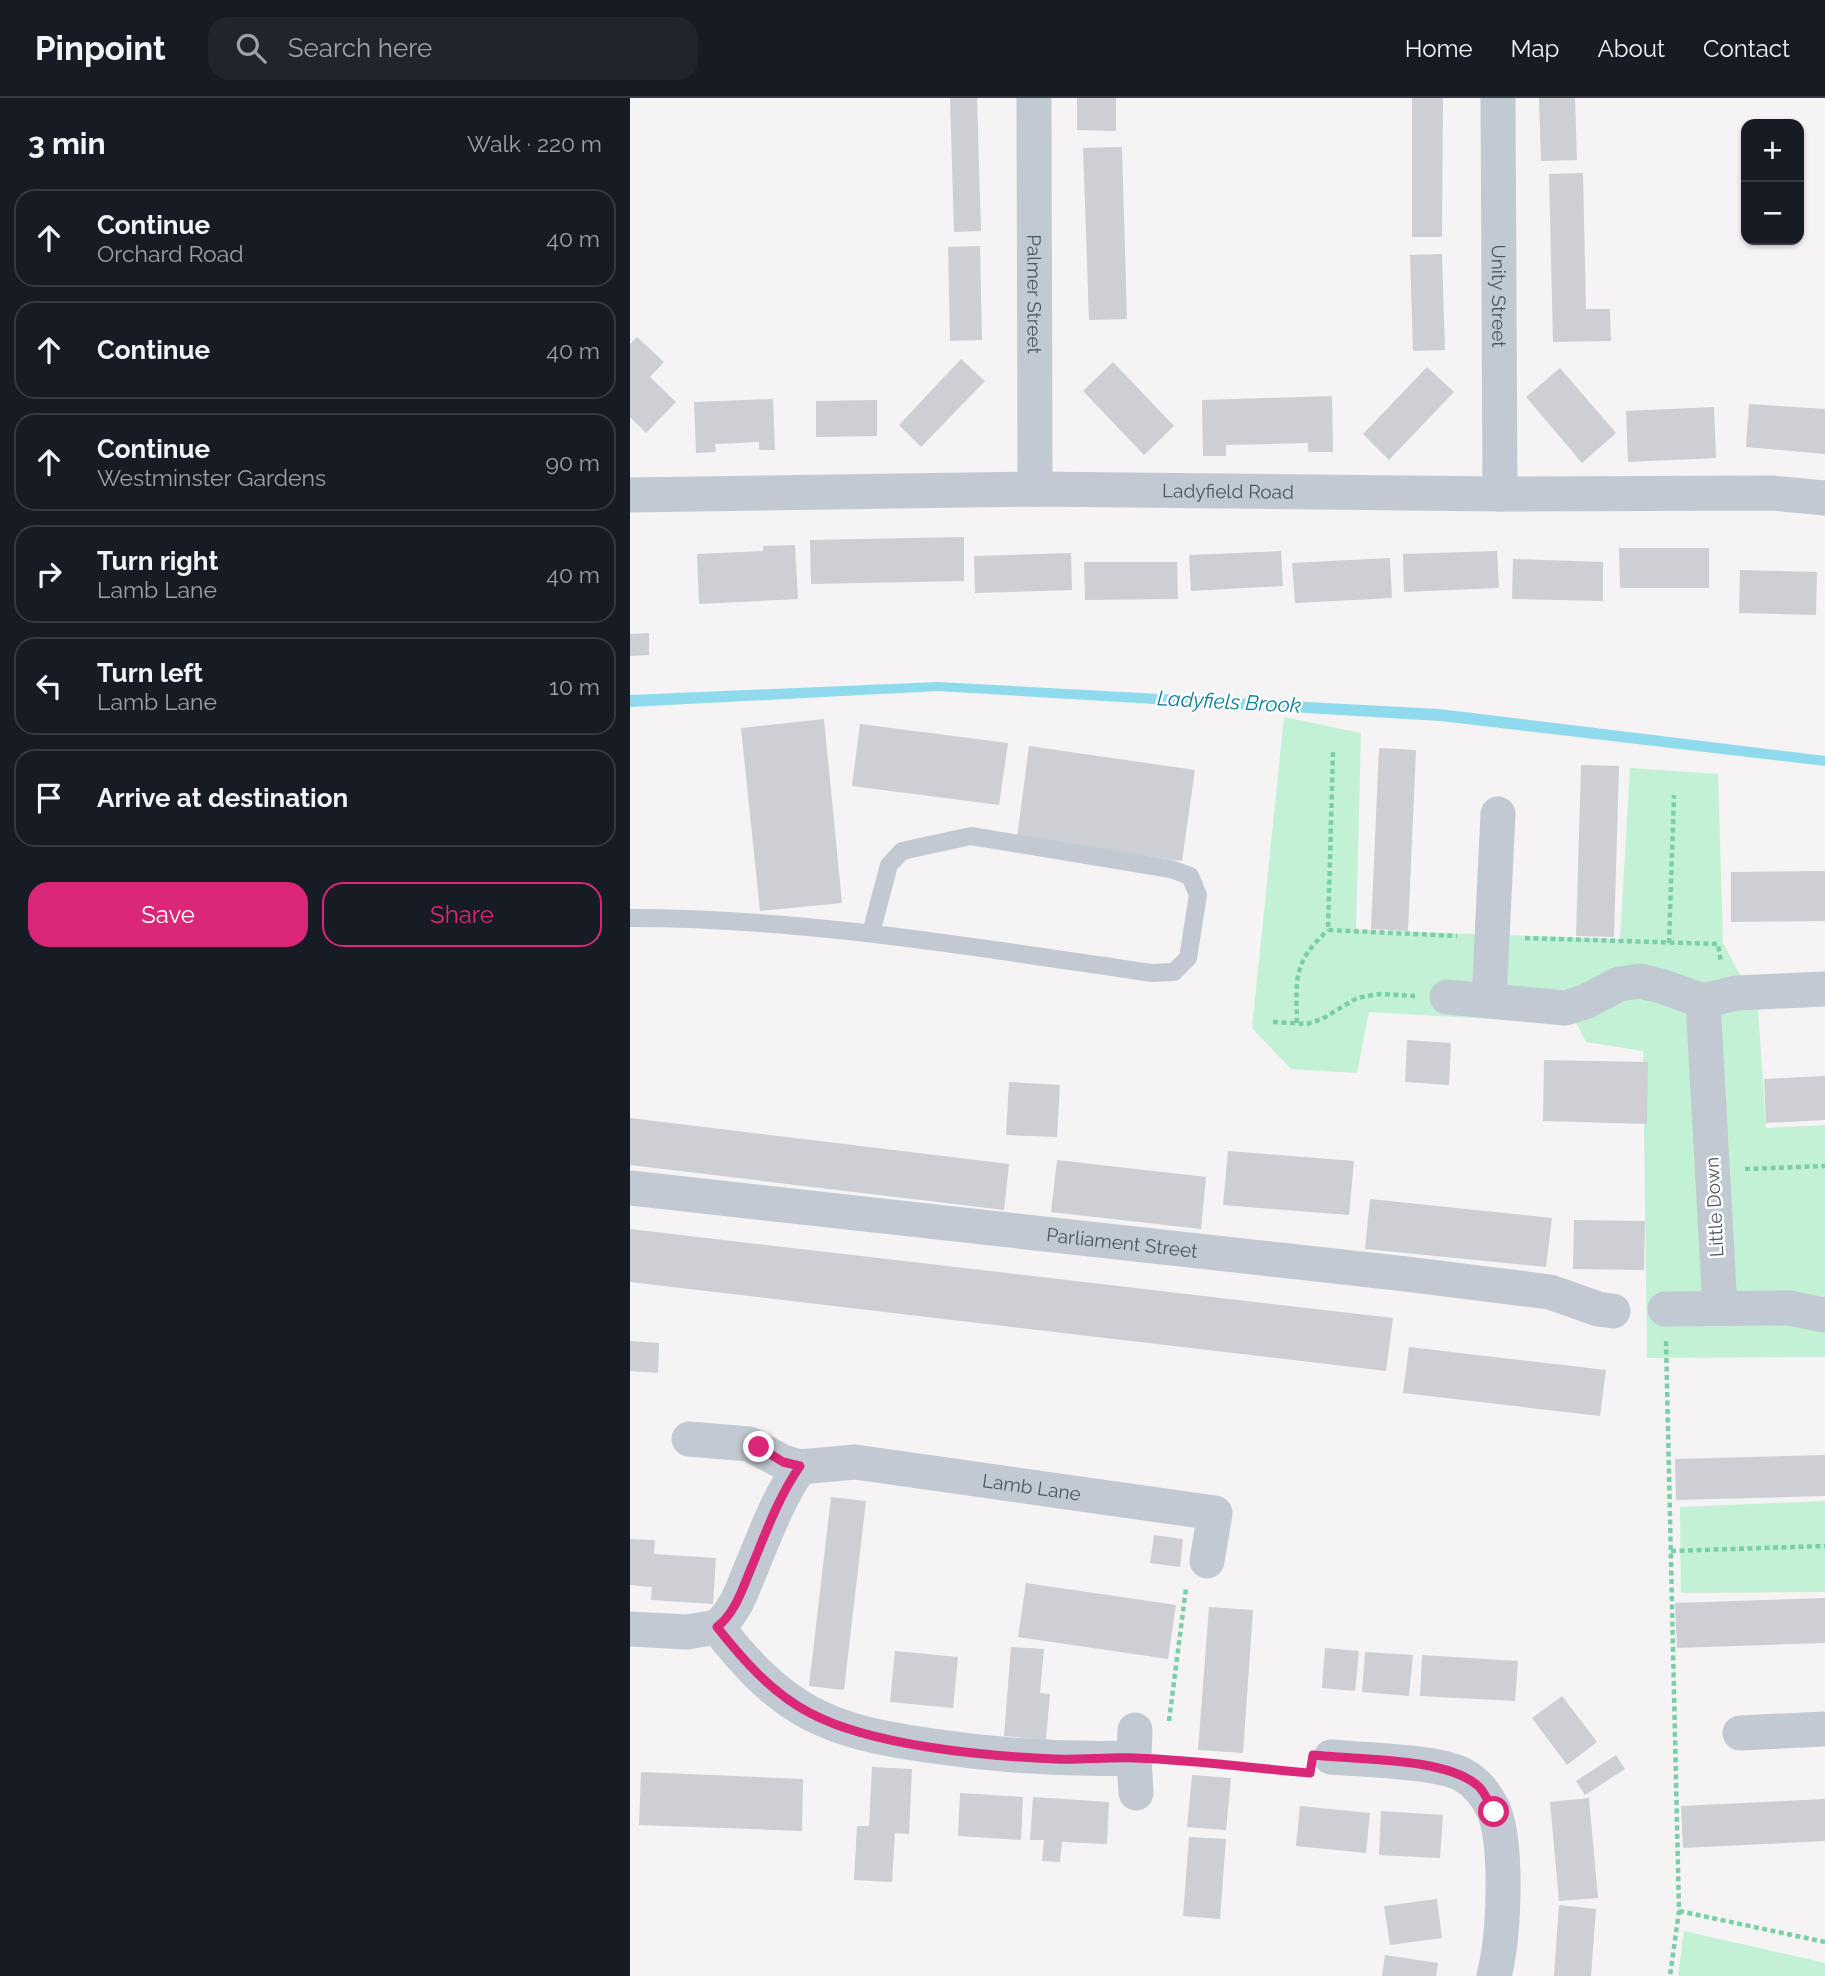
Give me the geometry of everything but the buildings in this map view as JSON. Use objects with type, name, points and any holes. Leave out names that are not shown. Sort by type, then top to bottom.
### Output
[{"type":"street","name":"Palmer Street","points":[[1034,98],[1035,489]]},
{"type":"street","name":"Unity Street","points":[[1498,98],[1500,494]]},
{"type":"street","name":"Ladyfield Road","points":[[630,495],[1035,489],[1500,494],[1772,493],[1825,498]]},
{"type":"street","points":[[1489,1000],[1498,814]]},
{"type":"street","points":[[1447,997],[1565,1008],[1585,1002],[1619,984],[1640,981],[1703,1001],[1736,993],[1825,989]]},
{"type":"street","name":"Little Down","points":[[1703,1001],[1720,1308]]},
{"type":"street","name":"Parliament Street","points":[[630,1188],[1419,1275],[1550,1292],[1598,1309],[1613,1311]]},
{"type":"street","points":[[1665,1309],[1789,1308],[1825,1315]]},
{"type":"street","name":"Lamb Lane","points":[[689,1439],[750,1444],[783,1462],[800,1466],[855,1462],[1215,1513],[1207,1561]]},
{"type":"street","points":[[630,1629],[687,1632],[717,1627],[733,1611],[775,1513],[800,1466]]},
{"type":"street","points":[[717,1627],[766,1682],[809,1713],[849,1729],[902,1742],[1055,1759],[1135,1744],[1136,1793]]},
{"type":"street","points":[[1740,1733],[1825,1729]]},
{"type":"street","points":[[1331,1757],[1435,1766],[1461,1774],[1480,1787],[1494,1812],[1500,1847],[1504,1909],[1494,1976]]},
{"type":"lane","points":[[630,918],[693,918],[871,933],[1152,973],[1174,972],[1188,958],[1198,895],[1190,876],[1171,869],[971,836],[902,851],[889,865],[871,933]]},
{"type":"path","points":[[1297,1023],[1296,987],[1301,961],[1328,930],[1333,752]]},
{"type":"path","points":[[1670,943],[1674,794]]},
{"type":"path","points":[[1328,930],[1493,937]]},
{"type":"path","points":[[1273,1022],[1307,1024],[1322,1019],[1357,998],[1379,994],[1447,997]]},
{"type":"path","points":[[1712,1170],[1825,1166]]},
{"type":"path","points":[[1665,1309],[1679,1911],[1670,1976]]},
{"type":"path","points":[[1671,1551],[1825,1546]]},
{"type":"path","points":[[1135,1744],[1168,1733],[1187,1577],[1204,1580],[1207,1561]]},
{"type":"path","points":[[1135,1744],[1310,1773],[1313,1755],[1331,1757]]},
{"type":"path","points":[[1679,1911],[1825,1942]]},
{"type":"green space","points":[[1284,717],[1361,733],[1356,930],[1620,939],[1630,768],[1718,774],[1723,943],[1758,1008],[1766,1128],[1825,1125],[1825,1357],[1647,1358],[1643,1051],[1586,1042],[1577,1024],[1369,1012],[1357,1073],[1291,1069],[1252,1028]]},
{"type":"green space","points":[[1825,1501],[1825,1592],[1681,1593],[1680,1507]]},
{"type":"green space","points":[[1684,1931],[1825,1963],[1825,1976],[1678,1976]]},
{"type":"water","name":"Ladyfiels Brook","points":[[938,682],[1439,709],[1825,756],[1825,766],[1440,721],[938,691],[630,707],[630,695]]},
{"type":"route","points":[[759,1447],[783,1462],[800,1466],[775,1513],[733,1611],[717,1627],[766,1682],[809,1713],[849,1729],[902,1742],[1013,1756],[1055,1759],[1134,1758],[1310,1773],[1313,1755],[1435,1766],[1461,1774],[1480,1787],[1494,1812]]}]
